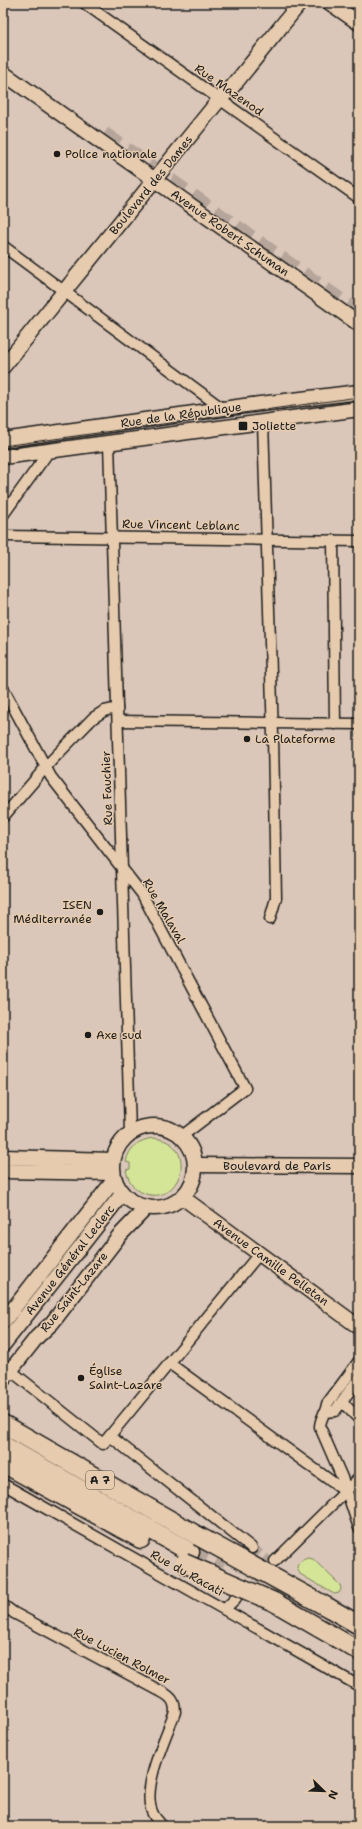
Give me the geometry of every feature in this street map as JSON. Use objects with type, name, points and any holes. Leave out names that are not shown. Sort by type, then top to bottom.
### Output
[{"type":"highway","name":"A 7","points":[[3,1424],[198,1536],[359,1625]]},
{"type":"highway","name":"A 7","points":[[3,1445],[187,1557]]},
{"type":"highway","points":[[7,1463],[274,1602]]},
{"type":"highway","points":[[221,1570],[359,1651]]},
{"type":"street","name":"Rue Mazenod","points":[[84,3],[359,198]]},
{"type":"street","name":"Boulevard des Dames","points":[[3,367],[219,100],[233,86],[300,3]]},
{"type":"street","points":[[330,3],[359,23]]},
{"type":"street","name":"Avenue Robert Schuman","points":[[3,73],[359,324]]},
{"type":"street","points":[[3,246],[224,409]]},
{"type":"street","name":"Rue de la République","points":[[3,440],[359,392]]},
{"type":"street","name":"Rue de la République","points":[[3,457],[359,409]]},
{"type":"street","points":[[263,422],[276,898],[270,919]]},
{"type":"street","name":"Rue Fauchier","points":[[109,443],[130,1132]]},
{"type":"street","points":[[3,515],[50,450]]},
{"type":"street","name":"Rue Vincent Leblanc","points":[[3,536],[359,541]]},
{"type":"street","points":[[333,540],[335,724]]},
{"type":"street","name":"Rue Malaval","points":[[4,693],[51,777],[142,894],[245,1088],[182,1136]]},
{"type":"street","points":[[3,817],[46,767],[93,718],[104,711],[117,708]]},
{"type":"street","points":[[118,721],[359,724]]},
{"type":"street","points":[[158,1125],[171,1128],[182,1136],[189,1144],[194,1154],[196,1165],[192,1183],[182,1197],[166,1206],[157,1208],[142,1207],[131,1202],[122,1194],[113,1171],[116,1149],[122,1139],[130,1132],[144,1126],[158,1125]]},
{"type":"street","points":[[4,1159],[113,1171]]},
{"type":"street","name":"Boulevard de Paris","points":[[196,1165],[359,1166]]},
{"type":"street","name":"Avenue Général Leclerc","points":[[3,1322],[113,1171]]},
{"type":"street","name":"Avenue Général Leclerc","points":[[3,1345],[122,1194]]},
{"type":"street","name":"Avenue Camille Pelletan","points":[[182,1197],[359,1327]]},
{"type":"street","name":"Rue Saint-Lazare","points":[[6,1376],[37,1337],[52,1323],[119,1236],[147,1207]]},
{"type":"street","points":[[6,1376],[103,1444],[259,1254]]},
{"type":"street","points":[[359,1361],[327,1404],[326,1412],[320,1421],[320,1427],[343,1480],[359,1528]]},
{"type":"street","points":[[169,1364],[346,1492]]},
{"type":"street","points":[[326,1412],[335,1411],[359,1378]]},
{"type":"street","points":[[342,1402],[359,1419]]},
{"type":"street","points":[[110,1436],[252,1548]]},
{"type":"street","points":[[275,1561],[359,1478]]},
{"type":"street","name":"Rue du Racati","points":[[3,1484],[359,1686]]},
{"type":"street","points":[[225,1609],[236,1598]]},
{"type":"street","name":"Rue Lucien Rolmer","points":[[3,1605],[14,1613],[162,1692],[172,1699],[175,1704],[175,1712],[150,1782],[148,1796],[152,1813],[162,1826]]},
{"type":"green space","points":[[153,1138],[168,1142],[177,1151],[181,1162],[180,1174],[175,1184],[166,1192],[155,1195],[141,1192],[135,1188],[129,1180],[126,1170],[130,1169],[130,1163],[126,1162],[132,1148],[143,1140]]},
{"type":"green space","points":[[308,1558],[313,1559],[340,1585],[341,1589],[339,1593],[334,1594],[300,1574],[297,1567],[299,1563]]},
{"type":"tunnel","points":[[103,135],[359,315]]},
{"type":"tunnel","points":[[252,1548],[272,1564]]},
{"type":"tunnel","points":[[190,1552],[221,1570]]},
{"type":"tunnel","points":[[244,1591],[275,1561]]},
{"type":"tram line","points":[[3,446],[359,397]]},
{"type":"place","name":"Police nationale","points":[[57,154]]},
{"type":"place","name":"Joliette","points":[[243,426]]},
{"type":"place","name":"La Plateforme","points":[[247,739]]},
{"type":"place","name":"ISEN Méditerranée","points":[[100,912]]},
{"type":"place","name":"Axe sud","points":[[88,1035]]},
{"type":"place","name":"Église Saint-Lazare","points":[[81,1378]]}]
